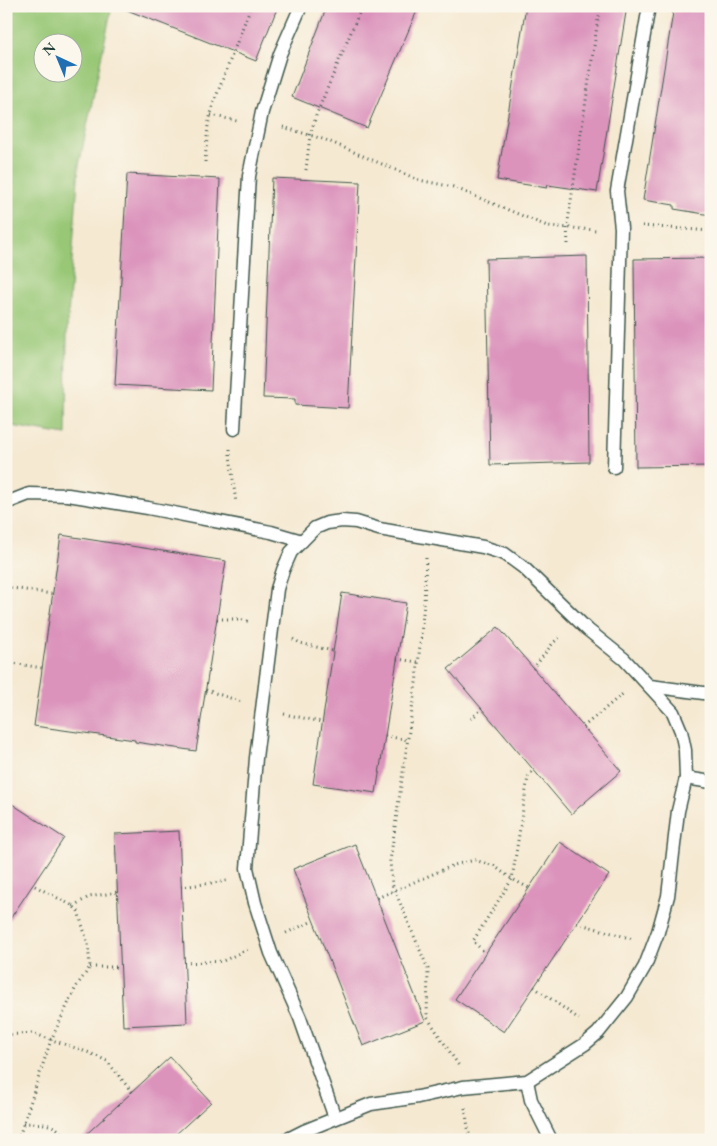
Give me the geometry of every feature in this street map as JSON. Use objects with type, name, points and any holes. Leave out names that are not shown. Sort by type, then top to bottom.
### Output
[{"type":"lane","points":[[234,429],[249,176],[262,112],[280,54],[300,6]]},
{"type":"lane","points":[[614,467],[621,228],[617,191],[649,6]]},
{"type":"lane","points":[[6,503],[29,494],[68,495],[240,525],[302,541]]},
{"type":"lane","points":[[286,1140],[371,1104],[418,1097],[463,1087],[527,1081],[585,1044],[598,1033],[628,997],[645,966],[654,944],[668,896],[678,811],[686,778],[685,750],[681,731],[673,712],[624,659],[578,620],[524,568],[505,554],[483,547],[378,529],[356,522],[342,521],[327,523],[315,528],[291,552],[277,588],[250,817],[247,868],[255,903],[271,953],[300,1018],[335,1118]]},
{"type":"lane","points":[[646,682],[711,694]]},
{"type":"lane","points":[[686,778],[711,782]]},
{"type":"lane","points":[[527,1081],[531,1100],[551,1140]]},
{"type":"path","points":[[205,162],[211,115],[229,60],[251,6]]},
{"type":"path","points":[[306,170],[310,135],[317,113],[362,6]]},
{"type":"path","points":[[568,244],[567,228],[600,6]]},
{"type":"path","points":[[211,115],[238,121]]},
{"type":"path","points":[[283,127],[326,140],[419,180],[453,187],[547,226],[596,230]]},
{"type":"path","points":[[641,226],[711,231]]},
{"type":"path","points":[[234,429],[230,454],[240,525]]},
{"type":"path","points":[[426,537],[424,602],[418,662],[390,860],[394,892],[428,969],[427,1017],[462,1070],[470,1140]]},
{"type":"path","points":[[6,587],[52,594]]},
{"type":"path","points":[[533,669],[553,643],[578,620]]},
{"type":"path","points":[[397,659],[418,662]]},
{"type":"path","points":[[6,662],[42,668]]},
{"type":"path","points":[[583,727],[646,682]]},
{"type":"path","points":[[471,719],[482,709]]},
{"type":"path","points":[[385,736],[408,740]]},
{"type":"path","points":[[486,954],[473,941],[512,879],[528,777],[533,770]]},
{"type":"path","points":[[376,898],[394,892],[411,882],[475,860],[494,866],[529,888]]},
{"type":"path","points":[[181,888],[249,878]]},
{"type":"path","points":[[18,1140],[52,1040],[76,987],[90,966],[88,944],[78,911],[73,906],[33,885]]},
{"type":"path","points":[[73,906],[89,897],[118,892]]},
{"type":"path","points":[[577,923],[617,936],[654,944]]},
{"type":"path","points":[[90,966],[121,967]]},
{"type":"path","points":[[534,987],[598,1033]]},
{"type":"path","points":[[6,1034],[32,1033],[90,1053],[107,1061],[132,1092]]},
{"type":"path","points":[[23,1124],[50,1124],[63,1134],[67,1140]]},
{"type":"green space","points":[[6,6],[112,6],[79,165],[67,330],[66,435],[6,425]]},
{"type":"building","points":[[123,6],[278,6],[256,61],[122,8]]},
{"type":"building","points":[[327,6],[419,6],[367,128],[292,97]]},
{"type":"building","points":[[526,6],[627,6],[597,192],[548,185],[547,188],[497,180]]},
{"type":"building","points":[[674,6],[711,6],[711,215],[674,209],[674,205],[643,200]]},
{"type":"building","points":[[127,174],[220,179],[211,390],[115,385]]},
{"type":"building","points":[[272,178],[360,182],[348,408],[295,405],[295,399],[263,398]]},
{"type":"building","points":[[587,256],[589,462],[490,465],[486,259]]},
{"type":"building","points":[[711,258],[711,466],[636,467],[634,259]]},
{"type":"building","points":[[61,535],[226,561],[196,751],[135,742],[135,740],[34,726]]},
{"type":"building","points":[[342,593],[406,603],[376,793],[313,784]]},
{"type":"building","points":[[498,627],[621,771],[571,814],[448,669]]},
{"type":"building","points":[[6,800],[64,838],[6,925]]},
{"type":"building","points":[[179,831],[187,1023],[123,1026],[115,834]]},
{"type":"building","points":[[560,842],[609,875],[504,1032],[455,999]]},
{"type":"building","points":[[355,844],[425,1021],[363,1046],[293,869]]},
{"type":"building","points":[[170,1057],[211,1102],[170,1140],[80,1140]]}]
